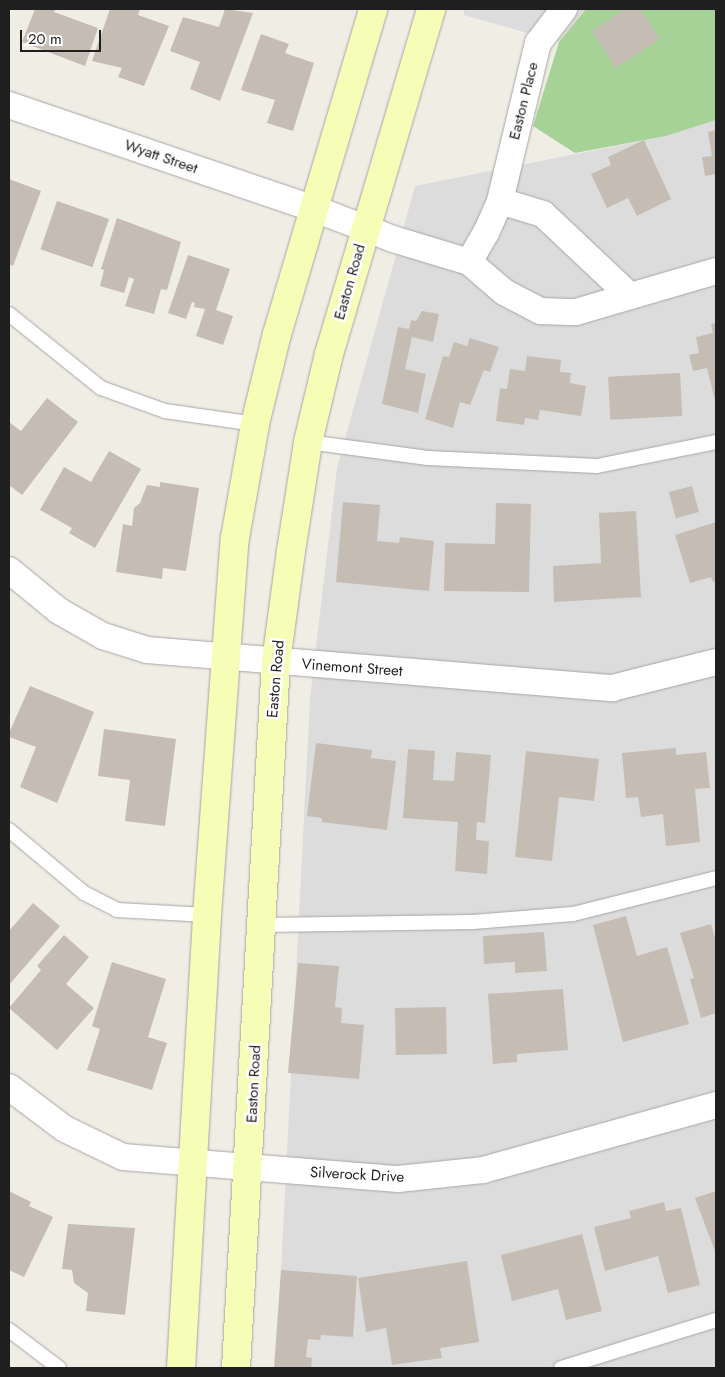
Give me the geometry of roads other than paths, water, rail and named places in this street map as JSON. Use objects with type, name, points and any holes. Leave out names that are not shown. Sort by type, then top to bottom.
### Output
[{"type":"main road","points":[[181,1368],[207,915],[235,538],[255,424],[277,334],[373,9]]},
{"type":"main road","name":"Easton Road","points":[[236,1368],[263,925],[276,662],[308,442],[365,228],[398,128],[431,9]]},
{"type":"street","name":"Easton Place","points":[[469,262],[486,233],[500,201],[538,43],[564,9]]},
{"type":"street","name":"Wyatt Street","points":[[9,105],[314,209]]},
{"type":"street","points":[[500,201],[544,214],[630,295]]},
{"type":"street","points":[[314,209],[469,262],[504,292],[540,311],[576,312],[630,295],[716,272]]},
{"type":"street","name":"Vinemont Street","points":[[9,570],[60,611],[102,636],[147,650],[612,688],[716,662]]},
{"type":"street","name":"Silverock Drive","points":[[9,1087],[65,1129],[123,1157],[249,1169],[398,1178],[483,1170],[716,1105]]},
{"type":"lane","points":[[9,314],[101,388],[165,411],[255,424]]},
{"type":"lane","points":[[308,442],[428,458],[597,466],[716,442]]},
{"type":"lane","points":[[9,830],[84,893],[117,910],[207,915]]},
{"type":"lane","points":[[263,925],[473,922],[573,914],[716,878]]},
{"type":"lane","points":[[561,1368],[716,1320]]},
{"type":"lane","points":[[9,1330],[59,1368]]}]
